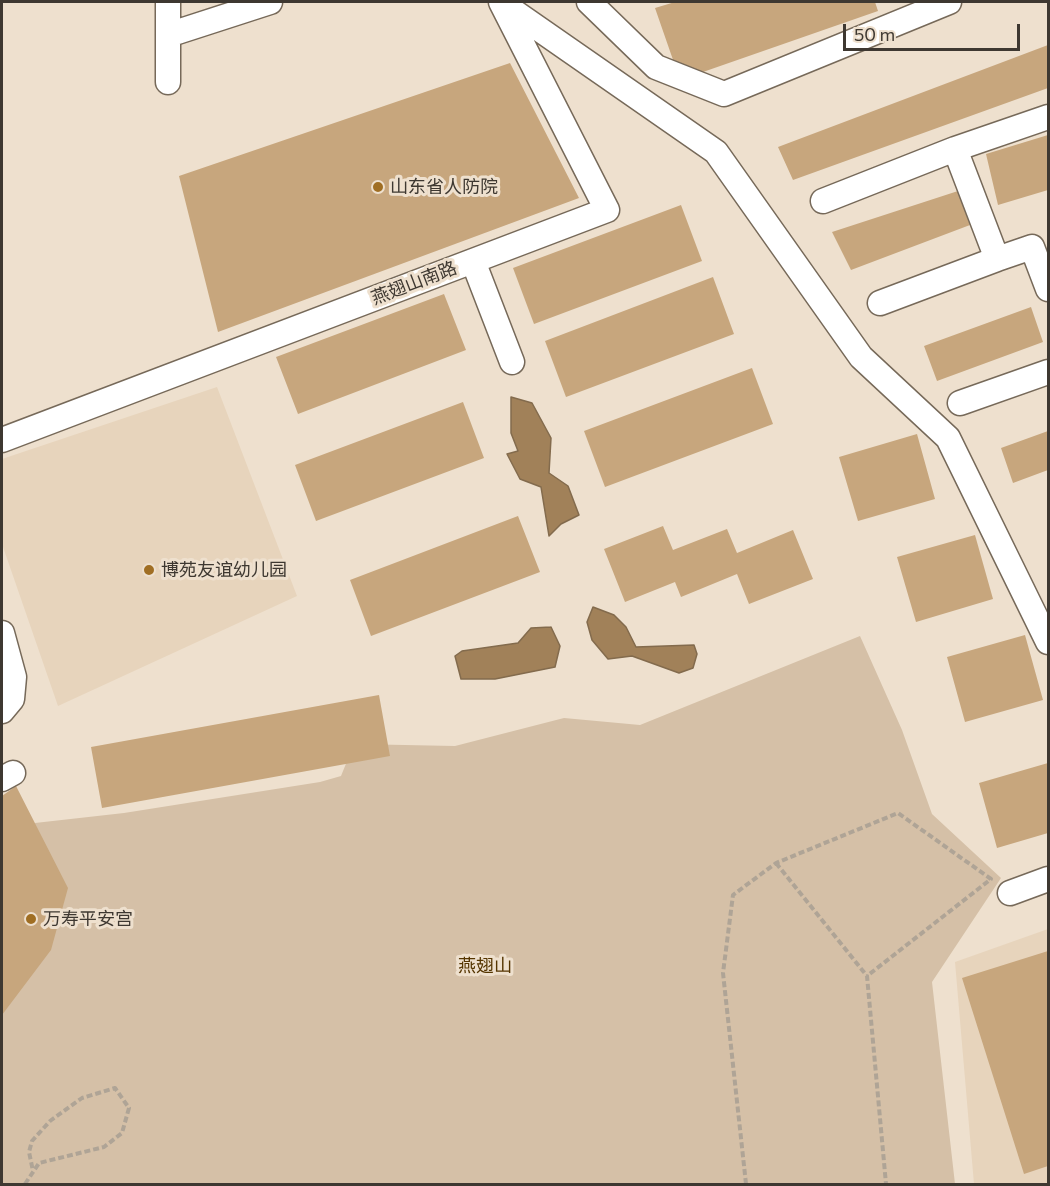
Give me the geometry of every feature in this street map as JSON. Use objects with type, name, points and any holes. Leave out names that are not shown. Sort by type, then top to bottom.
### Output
[{"type":"street","points":[[168,2],[168,82]]},
{"type":"street","points":[[168,35],[270,2]]},
{"type":"street","points":[[501,2],[716,152],[861,357],[948,438],[1048,642]]},
{"type":"street","name":"燕翅山南路","points":[[2,440],[607,210],[501,2]]},
{"type":"street","points":[[589,2],[656,67],[724,94],[949,2]]},
{"type":"street","points":[[823,201],[955,149],[1048,117]]},
{"type":"street","points":[[955,149],[997,259]]},
{"type":"street","points":[[880,303],[1040,244],[1048,289]]},
{"type":"street","points":[[473,261],[512,362]]},
{"type":"street","points":[[960,403],[1048,372]]},
{"type":"street","points":[[2,633],[14,677],[12,699],[2,711]]},
{"type":"street","points":[[1010,893],[1048,879]]},
{"type":"path","points":[[746,1185],[723,973],[733,895],[776,863],[898,813],[991,879],[867,976]]},
{"type":"path","points":[[776,863],[867,976],[886,1185]]},
{"type":"path","points":[[25,1185],[39,1163],[104,1147],[122,1133],[129,1108],[116,1088],[82,1098],[50,1121],[32,1141],[29,1152],[33,1171]]},
{"type":"shaded area","name":"博苑友谊幼儿园","points":[[217,387],[297,596],[58,706],[2,544],[2,459]]},
{"type":"shaded area","points":[[511,397],[532,403],[551,438],[549,473],[568,486],[579,515],[561,524],[549,536],[541,487],[520,479],[507,454],[518,451],[511,433]]},
{"type":"shaded area","points":[[593,607],[614,615],[626,627],[636,647],[694,645],[697,654],[693,668],[679,673],[632,656],[608,659],[592,640],[587,622]]},
{"type":"shaded area","points":[[551,627],[560,646],[555,667],[495,679],[461,679],[455,656],[462,651],[518,643],[531,628]]},
{"type":"shaded area","points":[[1048,929],[1048,1184],[974,1184],[955,962]]},
{"type":"green space","name":"燕翅山","points":[[860,636],[902,730],[932,814],[1001,878],[932,982],[955,1184],[2,1184],[2,840],[26,824],[124,813],[320,782],[341,776],[354,744],[455,746],[564,718],[640,725]]},
{"type":"building","points":[[675,2],[875,2],[878,11],[680,80],[655,8]]},
{"type":"building","points":[[1048,45],[1048,88],[793,180],[778,147]]},
{"type":"building","name":"山东省人防院","points":[[510,63],[579,198],[218,332],[179,176]]},
{"type":"building","points":[[1048,135],[1048,190],[998,205],[986,154]]},
{"type":"building","points":[[958,191],[970,225],[851,270],[832,232]]},
{"type":"building","points":[[681,205],[702,261],[534,324],[513,268]]},
{"type":"building","points":[[713,277],[734,334],[566,397],[545,341]]},
{"type":"building","points":[[444,294],[466,350],[298,414],[276,357]]},
{"type":"building","points":[[1031,307],[1043,342],[937,381],[924,346]]},
{"type":"building","points":[[752,368],[773,424],[605,487],[584,431]]},
{"type":"building","points":[[463,402],[484,458],[316,521],[295,465]]},
{"type":"building","points":[[1048,431],[1048,470],[1013,483],[1001,448]]},
{"type":"building","points":[[917,434],[935,499],[858,521],[839,457]]},
{"type":"building","points":[[518,516],[540,572],[371,636],[350,580]]},
{"type":"building","points":[[663,526],[673,550],[727,529],[737,553],[793,530],[813,579],[749,604],[737,574],[681,597],[675,582],[625,602],[604,549]]},
{"type":"building","points":[[975,535],[993,599],[916,622],[897,557]]},
{"type":"building","points":[[1025,635],[1043,700],[965,722],[947,657]]},
{"type":"building","points":[[379,695],[390,756],[102,808],[91,747]]},
{"type":"building","points":[[1048,763],[1048,833],[997,848],[979,783]]},
{"type":"building","name":"万寿平安宫","points":[[16,786],[68,888],[51,950],[2,1015],[2,796]]},
{"type":"building","points":[[1048,951],[1048,1166],[1024,1174],[962,978]]},
{"type":"place","name":"山东省人防院","points":[[378,187]]},
{"type":"place","name":"博苑友谊幼儿园","points":[[149,570]]},
{"type":"place","name":"万寿平安宫","points":[[31,919]]}]
